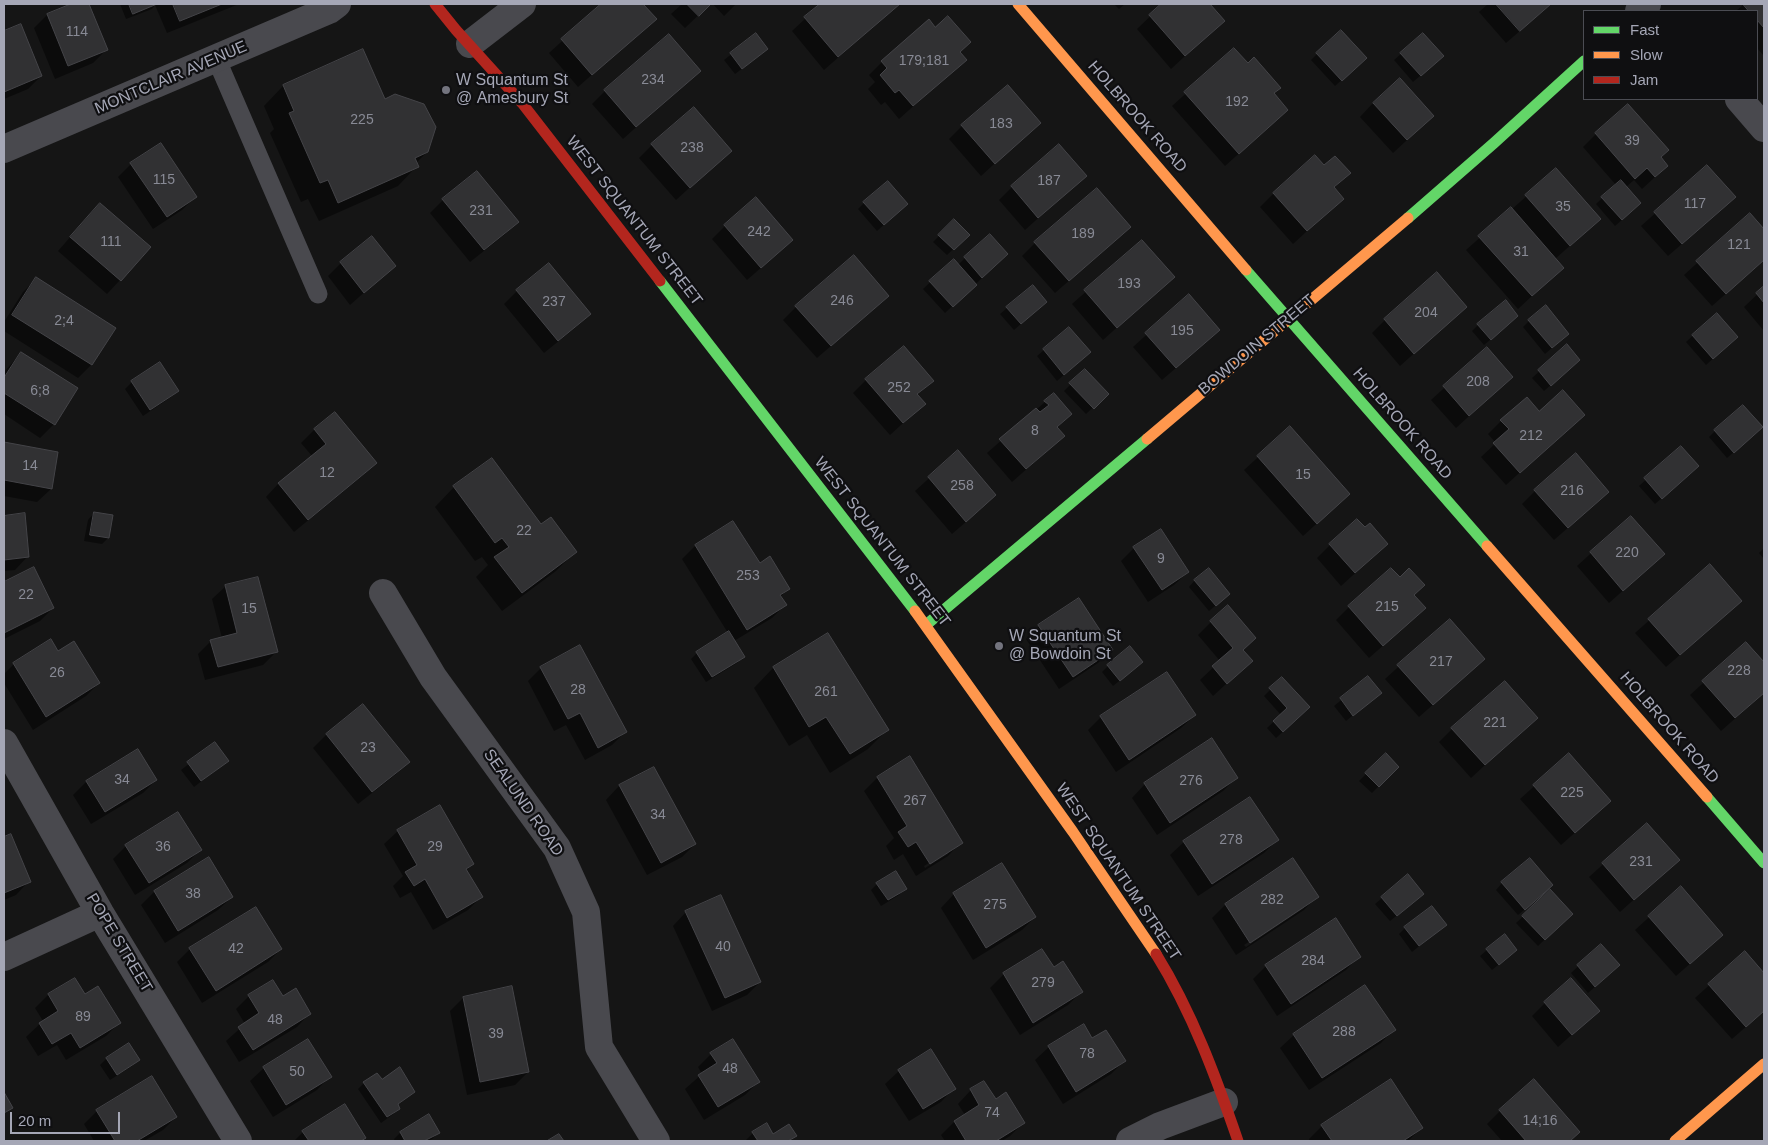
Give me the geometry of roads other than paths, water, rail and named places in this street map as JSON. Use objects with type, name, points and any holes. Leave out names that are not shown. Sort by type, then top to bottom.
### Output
[{"type":"street","name":"MONTCLAIR AVENUE","points":[[5,151],[329,10],[337,4]]},
{"type":"street","name":"WEST SQUANTUM STREET","points":[[436,4],[522,103],[926,625],[987,710],[1144,934],[1182,1000],[1238,1141]]},
{"type":"street","points":[[470,44],[522,4]]},
{"type":"street","name":"HOLBROOK ROAD","points":[[1018,4],[1289,319],[1764,863]]},
{"type":"street","name":"BOWDOIN STREET","points":[[926,625],[1289,319],[1494,143],[1583,62]]},
{"type":"street","points":[[1740,100],[1764,128]]},
{"type":"street","name":"SEALUND ROAD","points":[[383,593],[433,676],[557,848],[586,912],[599,1047],[656,1141]]},
{"type":"street","name":"POPE STREET","points":[[4,743],[100,912],[238,1141]]},
{"type":"street","points":[[4,957],[100,912]]},
{"type":"street","points":[[1675,1141],[1764,1064]]},
{"type":"street","points":[[1130,1141],[1160,1126],[1224,1102]]},
{"type":"lane","points":[[216,58],[318,294]]},
{"type":"place","name":"W Squantum St @ Amesbury St","points":[[446,90]]},
{"type":"place","name":"W Squantum St @ Bowdoin St","points":[[999,646]]}]
